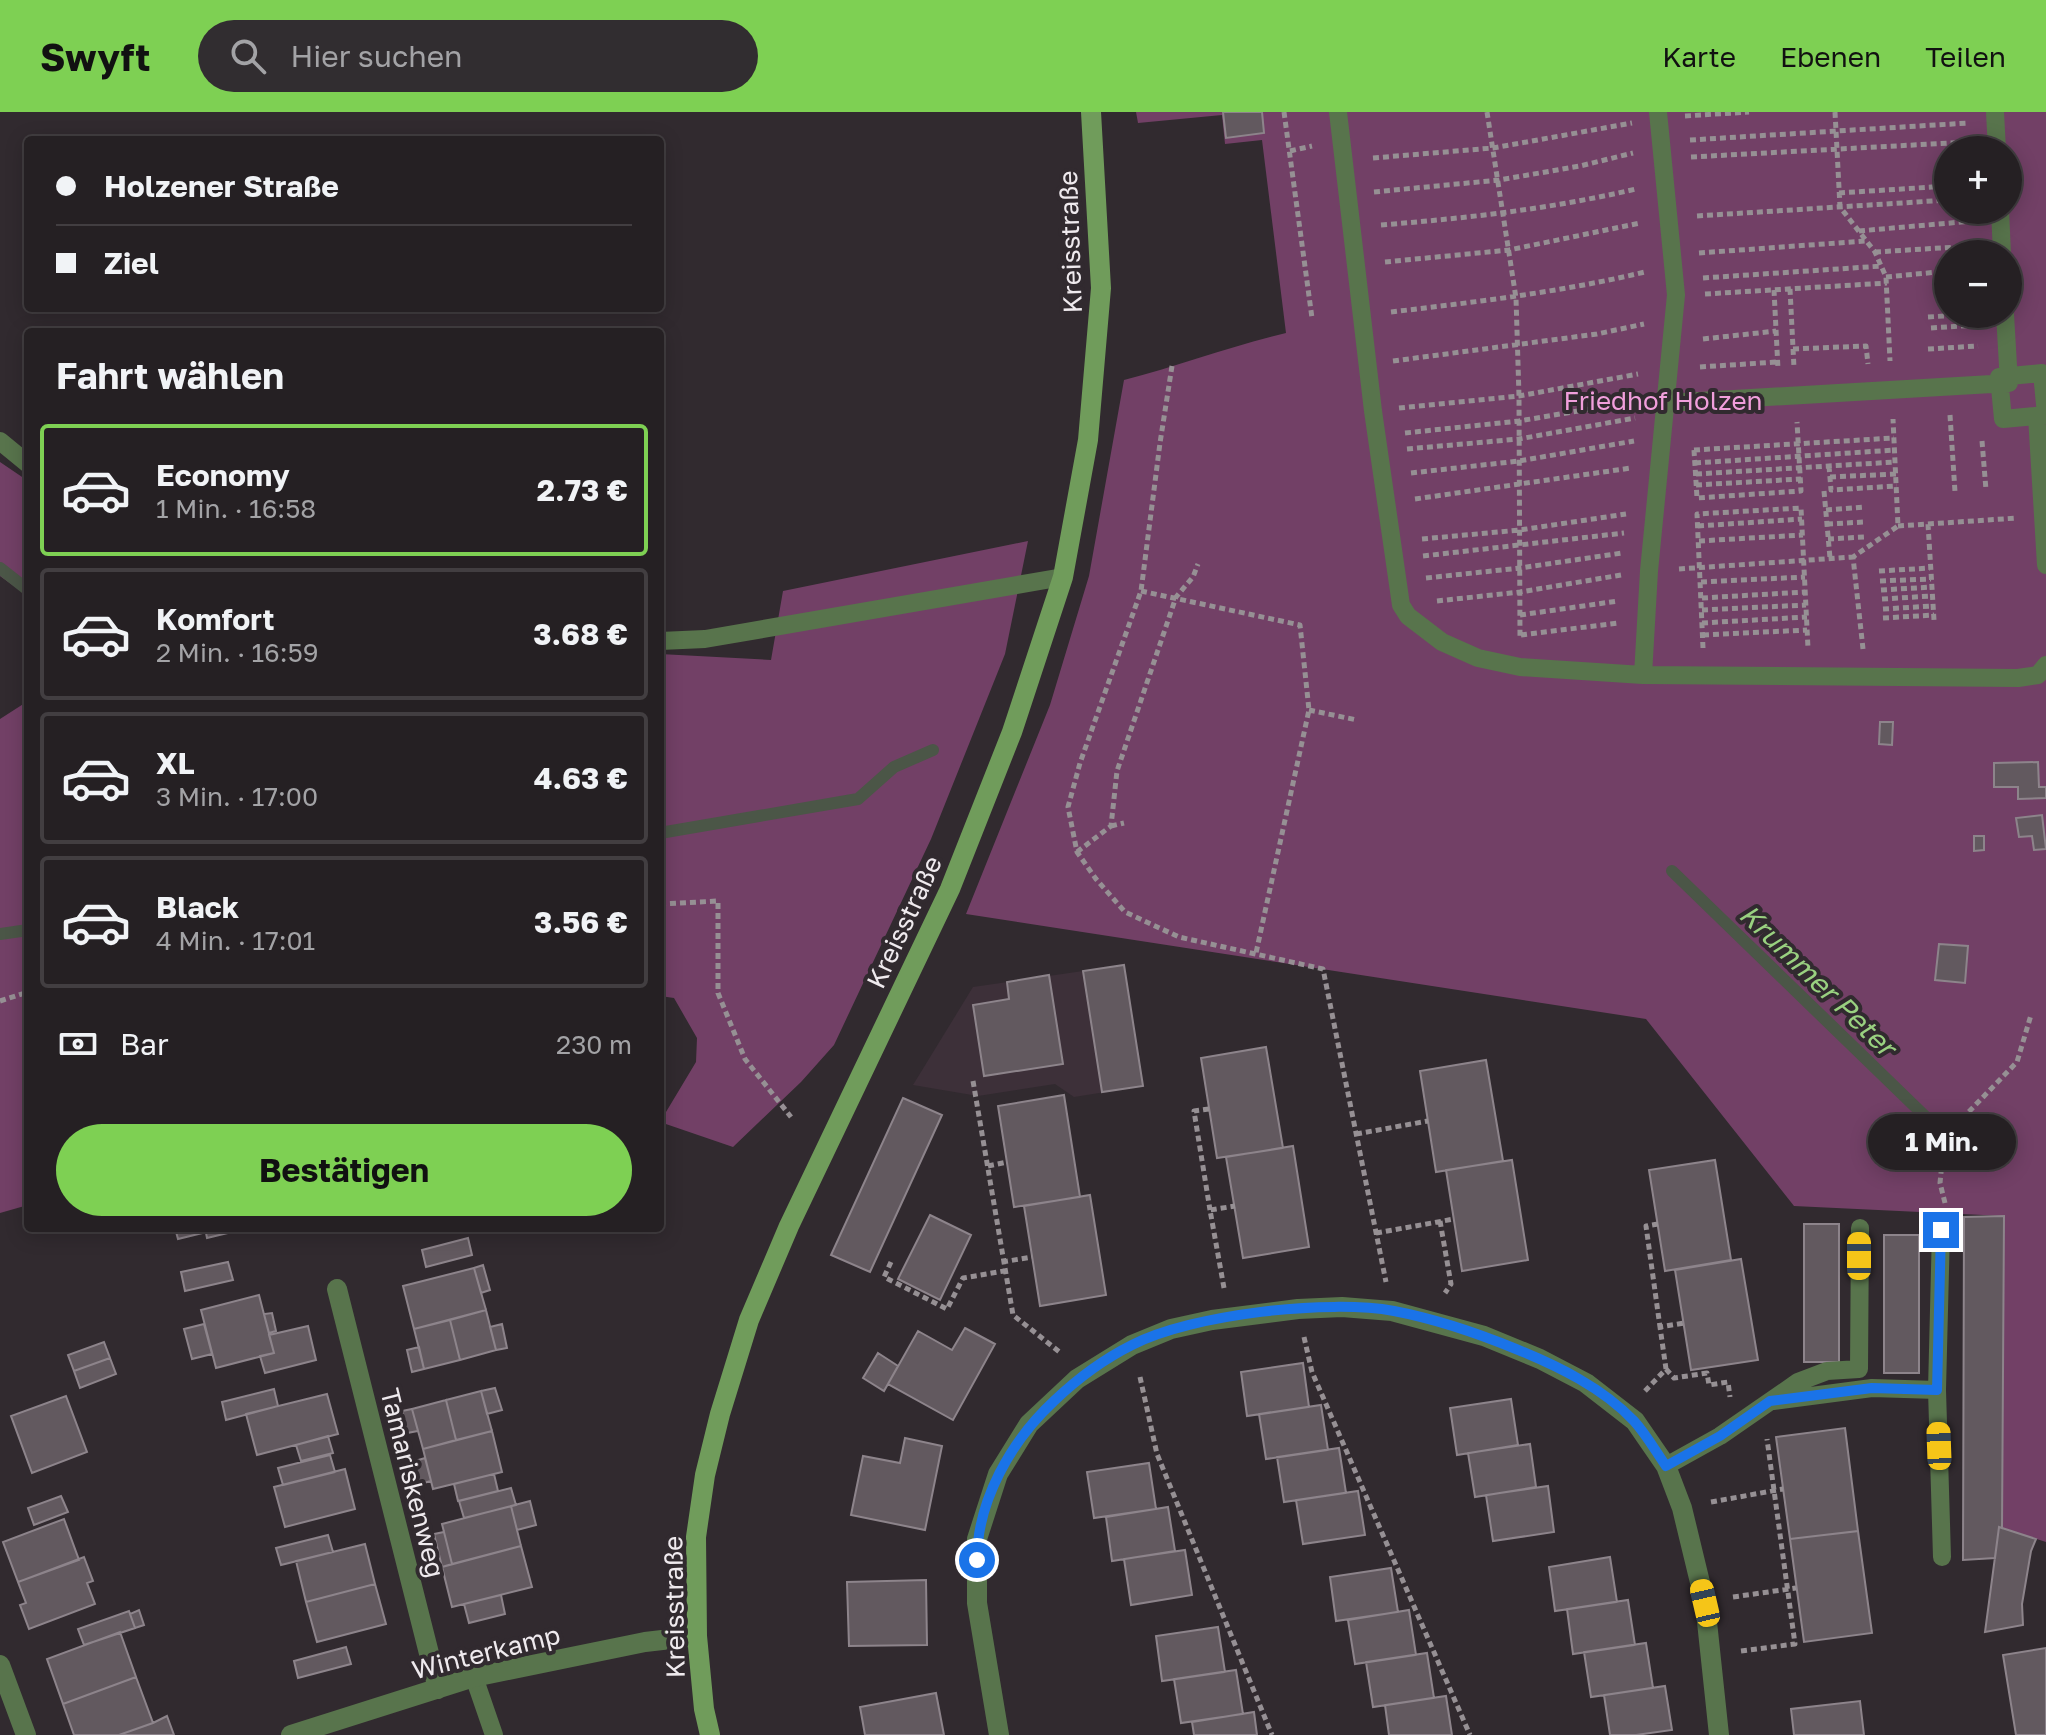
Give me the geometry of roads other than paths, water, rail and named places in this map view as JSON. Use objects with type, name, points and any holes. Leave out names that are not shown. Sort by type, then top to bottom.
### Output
[{"type":"main road","name":"Kreisstraße","points":[[710,1735],[704,1709],[697,1636],[696,1537],[705,1475],[749,1320],[789,1226],[950,889],[1012,732],[1063,577],[1088,440],[1101,288],[1091,112]]},
{"type":"street","name":"Tamariskenweg","points":[[337,1289],[438,1689]]},
{"type":"street","points":[[999,1735],[977,1603],[977,1539],[998,1474],[1029,1424],[1077,1379],[1132,1345],[1171,1329],[1212,1320],[1342,1307],[1392,1311],[1484,1336],[1540,1359],[1586,1383],[1635,1421],[1666,1466],[1682,1508],[1705,1603],[1719,1735]]},
{"type":"street","name":"Winterkamp","points":[[291,1735],[474,1677],[645,1642],[697,1636]]},
{"type":"street","points":[[0,1665],[26,1735]]},
{"type":"lane","points":[[1338,112],[1382,476],[1401,605],[1408,616],[1442,642],[1478,658],[1520,667],[1643,675],[2018,678],[2038,675],[2046,665]]},
{"type":"lane","points":[[1643,675],[1649,571],[1673,318],[1673,274],[1658,115]]},
{"type":"lane","points":[[1996,116],[1997,136]]},
{"type":"lane","points":[[1665,404],[1948,386],[2004,380],[2042,373],[2046,415],[2003,419],[2004,380],[2007,344],[2006,328]]},
{"type":"lane","points":[[2037,416],[2046,565]]},
{"type":"lane","points":[[0,441],[24,461]]},
{"type":"lane","points":[[664,641],[705,639],[1063,577]]},
{"type":"lane","points":[[1666,1466],[1685,1457],[1798,1382],[1827,1371],[1859,1369],[1860,1228]]},
{"type":"lane","points":[[1941,1230],[1937,1390],[1942,1557]]},
{"type":"lane","points":[[1766,1404],[1872,1388],[1937,1390]]},
{"type":"lane","points":[[474,1677],[494,1735]]},
{"type":"waterway","points":[[0,568],[24,587]]},
{"type":"waterway","name":"Krummer Peter","points":[[664,832],[858,799],[894,767],[933,750]]},
{"type":"waterway","name":"Krummer Peter","points":[[1672,871],[1932,1123]]},
{"type":"waterway","name":"Krummer Peter","points":[[0,934],[24,931]]},
{"type":"park label","name":"Friedhof Holzen","points":[[1663,400]]}]
